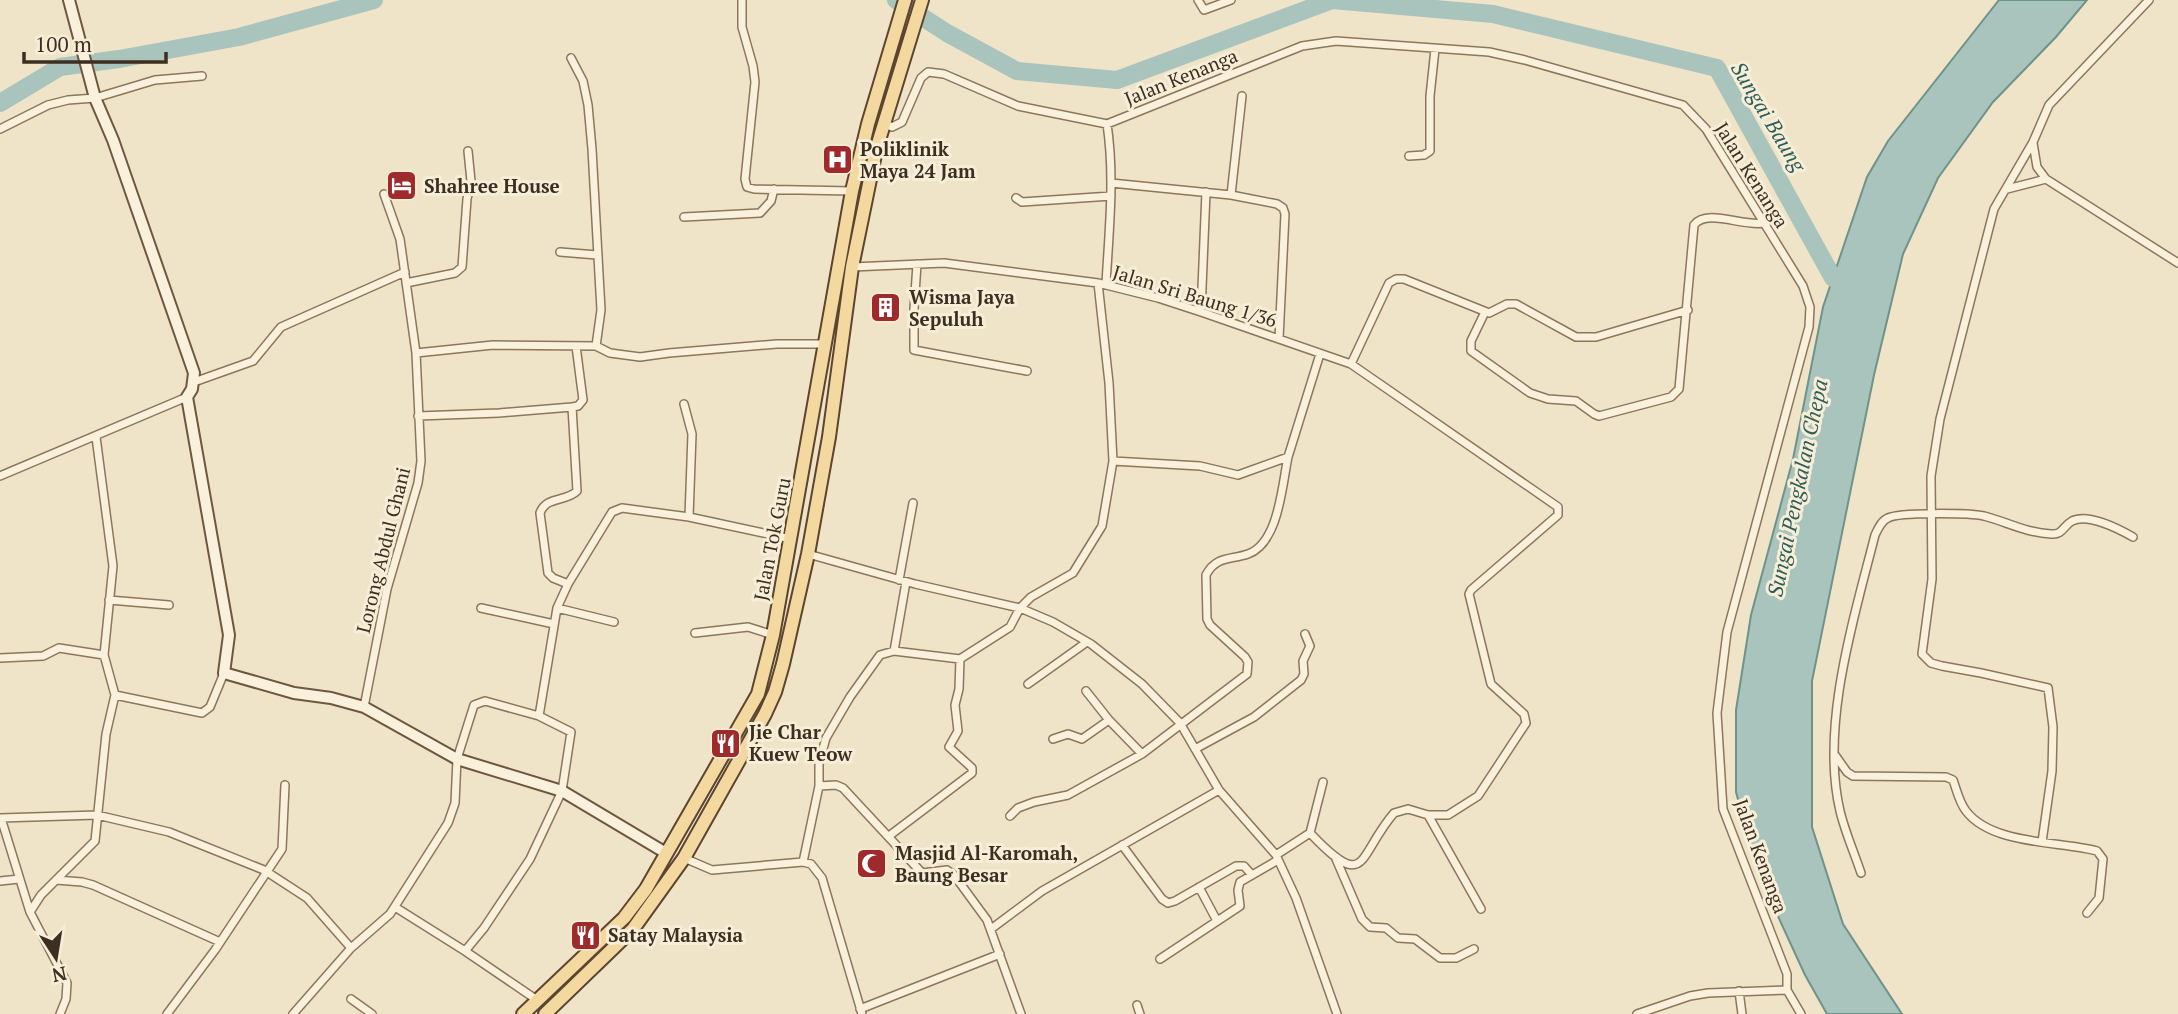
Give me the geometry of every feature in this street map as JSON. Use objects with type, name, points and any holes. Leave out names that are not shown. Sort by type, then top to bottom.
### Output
[{"type":"main road","name":"Jalan Tok Guru","points":[[523,1014],[624,918],[646,889],[758,694],[774,635],[852,191],[867,124],[905,0]]},
{"type":"main road","name":"Jalan Tok Guru","points":[[545,1014],[633,929],[684,858],[775,692],[808,554],[829,437],[852,267],[883,122],[922,0]]},
{"type":"main road","points":[[797,511],[814,514]]},
{"type":"street","points":[[69,0],[95,97],[113,140],[194,373],[194,382],[187,397],[229,635],[224,673],[214,701],[202,713],[115,695]]},
{"type":"street","points":[[742,0],[742,27],[755,82],[745,179],[747,187],[852,191]]},
{"type":"street","points":[[1198,0],[1204,10],[1231,0]]},
{"type":"street","points":[[2042,842],[2052,771],[2053,727],[2048,688],[1942,666],[1931,663],[1922,654],[1932,579],[1931,477],[1943,407],[1994,209],[2033,142],[2049,105],[2149,0]]},
{"type":"street","name":"Jalan Kenanga","points":[[883,122],[892,127],[902,122],[921,78],[925,73],[933,71],[1018,106],[1107,124],[1218,78],[1317,42],[1336,41],[1502,54],[1682,105],[1706,129],[1803,286],[1811,318],[1727,632],[1717,713],[1723,808],[1787,974],[1787,990],[1801,1014]]},
{"type":"street","points":[[1409,156],[1424,155],[1430,151],[1430,96],[1435,49]]},
{"type":"street","points":[[571,58],[582,78],[588,105],[601,310],[596,346]]},
{"type":"street","points":[[0,129],[48,105],[95,97],[155,80],[202,76]]},
{"type":"street","points":[[1231,195],[1242,96]]},
{"type":"street","points":[[803,862],[818,786],[819,763],[826,738],[850,697],[879,657],[894,651],[960,659],[1010,627],[1020,608],[1031,597],[1074,571],[1102,526],[1113,461],[1102,283],[1111,197],[1111,154],[1107,124]]},
{"type":"street","points":[[2033,142],[2037,167],[2046,179],[2178,263]]},
{"type":"street","points":[[406,283],[455,273],[462,267],[467,199],[471,181],[468,151]]},
{"type":"street","points":[[2006,190],[2046,179]]},
{"type":"street","points":[[1111,183],[1231,195],[1277,204],[1285,211],[1279,340]]},
{"type":"street","points":[[684,217],[760,212],[771,201],[774,189]]},
{"type":"street","points":[[1201,312],[1206,192]]},
{"type":"street","name":"Lorong Abdul Ghani","points":[[364,707],[387,589],[420,474],[416,353],[400,239],[384,194]]},
{"type":"street","points":[[1016,198],[1022,202],[1111,197]]},
{"type":"street","points":[[1485,312],[1469,344],[1474,353],[1530,393],[1548,399],[1576,401],[1599,416],[1676,394],[1688,310],[1696,222],[1708,217],[1749,225],[1764,223]]},
{"type":"street","points":[[560,252],[597,255]]},
{"type":"street","name":"Jalan Sri Baung 1/36","points":[[852,267],[946,263],[1102,283],[1201,312],[1351,365],[1558,507],[1558,515],[1471,590],[1468,597],[1491,684],[1524,713],[1526,723],[1479,795],[1449,814],[1427,815]]},
{"type":"street","points":[[917,264],[914,350],[1027,371]]},
{"type":"street","points":[[194,382],[253,361],[283,326],[405,272]]},
{"type":"street","points":[[1351,365],[1389,283],[1396,279],[1404,279],[1485,312],[1493,313],[1507,304],[1516,304],[1576,337],[1588,338],[1688,310]]},
{"type":"street","points":[[416,353],[493,345],[596,346],[610,354],[640,357],[777,344],[826,344]]},
{"type":"street","points":[[418,416],[578,406],[583,400],[576,346]]},
{"type":"street","points":[[1010,816],[1018,808],[1034,802],[1069,795],[1142,754],[1247,674],[1248,662],[1245,657],[1210,625],[1206,613],[1206,575],[1218,561],[1247,554],[1266,540],[1272,528],[1287,457],[1320,354]]},
{"type":"street","points":[[0,476],[187,397]]},
{"type":"street","points":[[684,404],[692,434],[689,517]]},
{"type":"street","points":[[568,584],[548,573],[540,513],[543,506],[549,502],[573,495],[576,491],[572,407]]},
{"type":"street","points":[[30,912],[56,880],[94,843],[106,734],[115,695],[104,654],[113,566],[96,437]]},
{"type":"street","points":[[1113,461],[1200,466],[1238,475],[1287,457]]},
{"type":"street","points":[[894,651],[913,503]]},
{"type":"street","points":[[539,716],[557,608],[568,584],[616,508],[689,517],[791,539]]},
{"type":"street","points":[[1861,873],[1840,811],[1835,754],[1839,698],[1850,631],[1875,535],[1888,518],[1957,514],[1982,516],[2031,532],[2054,535],[2074,520],[2082,519],[2110,525],[2133,537]]},
{"type":"street","points":[[808,554],[902,581],[1020,608],[1053,622],[1087,642],[1142,684],[1180,723],[1219,790],[1277,858],[1296,898],[1337,1014]]},
{"type":"street","points":[[109,600],[169,605]]},
{"type":"street","points":[[481,608],[554,624]]},
{"type":"street","points":[[557,608],[614,622]]},
{"type":"street","points":[[695,633],[748,626],[774,635]]},
{"type":"street","points":[[1195,749],[1254,717],[1301,680],[1304,674],[1303,661],[1310,646],[1306,634]]},
{"type":"street","points":[[1028,684],[1087,642]]},
{"type":"street","points":[[0,658],[43,656],[59,648],[104,654]]},
{"type":"street","points":[[890,836],[972,773],[972,768],[949,747],[958,731],[955,705],[960,688],[960,659]]},
{"type":"street","points":[[224,673],[294,693],[331,698],[364,707],[457,759],[562,791],[666,853]]},
{"type":"street","points":[[1086,691],[1142,754]]},
{"type":"street","points":[[293,1014],[351,948],[395,907],[452,815],[457,759],[473,709],[477,702],[495,703],[539,716],[571,732],[562,791],[530,859],[484,928],[465,951]]},
{"type":"street","points":[[1053,739],[1068,734],[1082,739],[1109,720]]},
{"type":"street","points":[[1835,754],[1847,772],[1853,776],[1946,777],[1952,780],[1961,804],[1973,818],[1994,830],[2017,838],[2085,848],[2101,854],[2103,866],[2099,898],[2087,913]]},
{"type":"street","points":[[1160,959],[1240,906],[1239,885],[1310,833],[1323,782]]},
{"type":"street","points":[[168,1014],[220,942],[284,844],[285,785]]},
{"type":"street","points":[[818,786],[836,785],[843,788],[922,873],[947,870],[952,873],[991,929],[1021,1014]]},
{"type":"street","points":[[991,929],[1042,891],[1219,790]]},
{"type":"street","points":[[1310,833],[1335,858],[1351,866],[1363,860],[1394,813],[1408,808],[1427,815],[1481,909]]},
{"type":"street","points":[[60,1014],[66,999],[67,983],[30,912],[0,818],[97,815],[169,832],[267,872],[307,898],[351,948]]},
{"type":"street","points":[[1122,845],[1165,902],[1175,901],[1238,866],[1244,866],[1252,875]]},
{"type":"street","points":[[684,858],[712,870],[803,862],[811,864],[822,878],[861,1011],[1000,954]]},
{"type":"street","points":[[1335,858],[1362,919],[1370,927],[1386,928],[1398,938],[1415,939],[1440,958],[1456,958],[1474,949]]},
{"type":"street","points":[[0,881],[19,879]]},
{"type":"street","points":[[56,880],[82,881],[93,885],[220,942]]},
{"type":"street","points":[[1199,887],[1217,921]]},
{"type":"street","points":[[395,907],[537,1000]]},
{"type":"street","points":[[1637,1014],[1690,996],[1739,990],[1787,990]]},
{"type":"street","points":[[1739,990],[1742,1014]]},
{"type":"street","points":[[351,999],[372,1014]]},
{"type":"street","points":[[1137,1005],[1140,1014]]},
{"type":"water","name":"Sungai Pengkalan Chepa","points":[[1999,0],[2087,0],[2056,37],[1993,102],[1938,178],[1903,254],[1874,375],[1812,681],[1812,827],[1843,924],[1902,1014],[1827,1014],[1805,975],[1759,875],[1736,792],[1736,710],[1751,615],[1793,459],[1823,307],[1867,177],[1888,141]]},
{"type":"waterway","name":"Sungai Baung","points":[[0,103],[60,67],[239,37],[374,0]]},
{"type":"waterway","name":"Sungai Baung","points":[[896,0],[947,33],[1017,71],[1117,80],[1332,0],[1493,14],[1717,68],[1833,278]]},
{"type":"place","name":"Poliklinik Maya 24 Jam","points":[[837,160]]},
{"type":"place","name":"Shahree House","points":[[401,186]]},
{"type":"place","name":"Wisma Jaya Sepuluh","points":[[886,308]]},
{"type":"place","name":"Jie Char Kuew Teow","points":[[726,743]]},
{"type":"place","name":"Masjid Al-Karomah, Baung Besar","points":[[872,864]]},
{"type":"place","name":"Satay Malaysia","points":[[585,935]]}]
